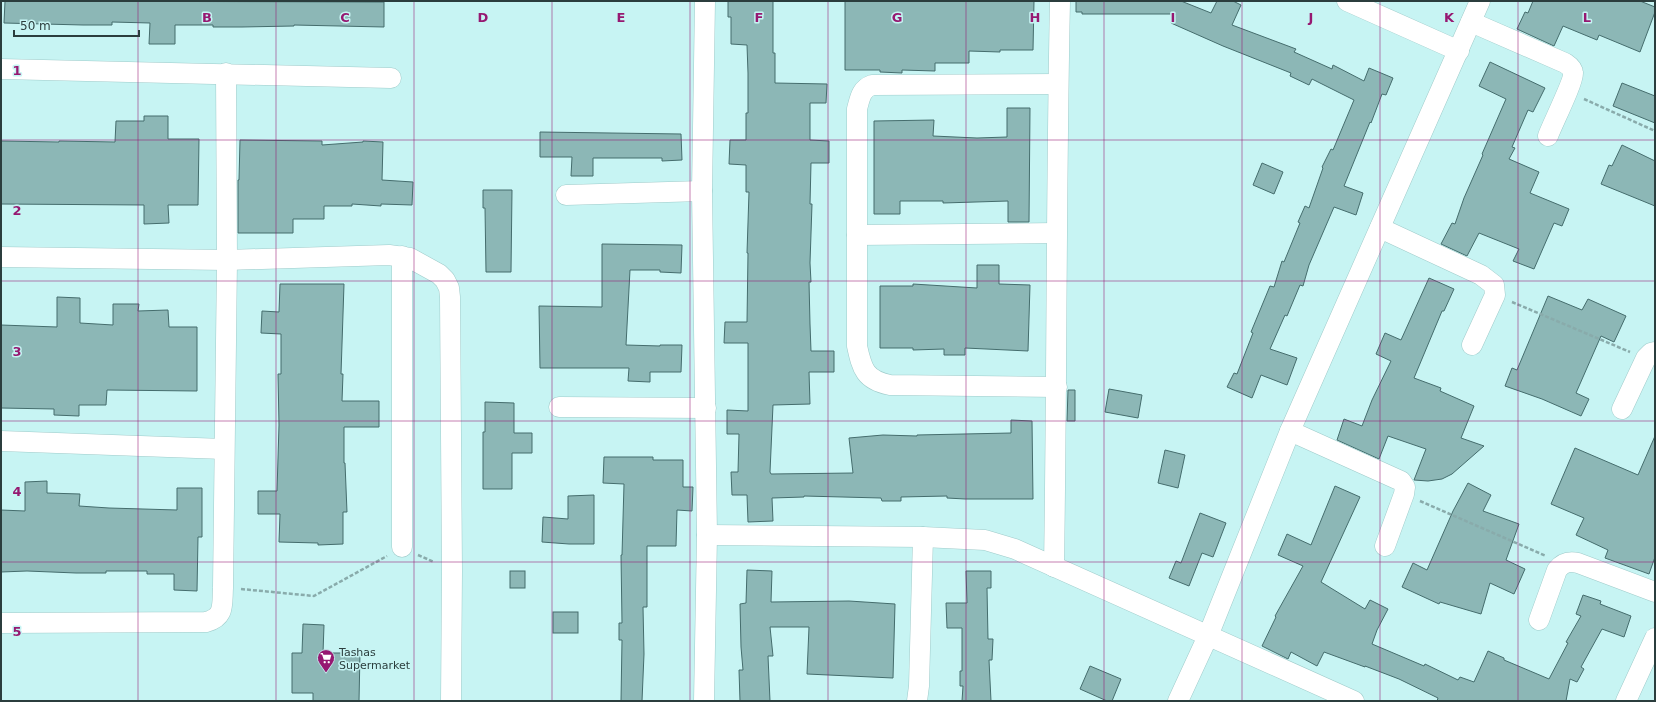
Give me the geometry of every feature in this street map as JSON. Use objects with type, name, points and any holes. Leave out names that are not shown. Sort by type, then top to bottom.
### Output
[{"type":"street","points":[[704,701],[707,535],[702,191],[705,1]]},
{"type":"street","points":[[1054,567],[1057,387],[1056,233],[1060,1]]},
{"type":"street","points":[[1347,1],[1459,51]]},
{"type":"street","points":[[1178,701],[1208,636],[1290,431],[1480,1]]},
{"type":"street","points":[[1471,22],[1569,66],[1573,74],[1548,136]]},
{"type":"street","points":[[1,68],[391,78]]},
{"type":"street","points":[[1,623],[206,622],[218,618],[223,588],[227,260],[226,73]]},
{"type":"street","points":[[1057,387],[890,385],[878,383],[868,376],[861,362],[857,346],[857,109],[860,97],[865,88],[872,85],[1058,84]]},
{"type":"street","points":[[566,195],[702,191]]},
{"type":"street","points":[[1380,228],[1481,275],[1494,285],[1495,295],[1472,345]]},
{"type":"street","points":[[857,235],[1056,233]]},
{"type":"street","points":[[402,256],[402,548]]},
{"type":"street","points":[[1,258],[227,260],[402,256],[410,258],[439,274],[445,280],[449,288],[450,305],[452,571],[451,701]]},
{"type":"street","points":[[1622,409],[1650,355]]},
{"type":"street","points":[[559,407],[706,408]]},
{"type":"street","points":[[1290,431],[1401,481],[1405,487],[1404,494],[1385,546]]},
{"type":"street","points":[[1,441],[224,449]]},
{"type":"street","points":[[707,535],[923,537],[985,540],[1015,549],[1349,700]]},
{"type":"street","points":[[917,701],[919,686],[923,537]]},
{"type":"street","points":[[1539,620],[1557,570],[1563,564],[1572,562],[1578,563],[1655,592]]},
{"type":"street","points":[[1626,701],[1655,638]]},
{"type":"path","points":[[1567,92],[1655,131]]},
{"type":"path","points":[[1495,295],[1650,355]]},
{"type":"path","points":[[1404,494],[1563,564]]},
{"type":"path","points":[[223,588],[314,596],[402,548],[452,571]]},
{"type":"building","points":[[5,1],[384,2],[384,27],[294,25],[213,27],[213,25],[175,25],[175,44],[149,44],[150,23],[112,22],[112,25],[83,25],[4,23]]},
{"type":"building","points":[[728,1],[773,1],[773,53],[775,53],[775,83],[827,84],[826,103],[810,103],[810,140],[829,141],[829,163],[811,163],[811,282],[809,282],[810,324],[811,351],[834,351],[834,372],[809,372],[810,404],[773,405],[771,474],[853,473],[849,438],[883,435],[917,436],[1011,433],[1011,420],[1032,421],[1033,499],[965,499],[947,498],[947,496],[901,497],[901,501],[882,501],[881,498],[804,496],[772,498],[773,521],[748,522],[747,495],[732,495],[731,472],[738,472],[739,434],[727,434],[727,410],[748,411],[748,343],[724,343],[725,322],[747,322],[749,192],[746,192],[746,165],[729,164],[730,140],[746,140],[748,73],[747,45],[731,44],[731,17],[728,17]]},
{"type":"building","points":[[845,1],[1034,1],[1033,50],[1000,50],[1000,52],[969,51],[969,63],[935,63],[935,71],[902,70],[902,73],[880,72],[880,70],[845,70]]},
{"type":"building","points":[[1076,1],[1181,1],[1211,13],[1217,1],[1233,1],[1241,5],[1232,25],[1296,49],[1294,52],[1332,69],[1333,65],[1364,81],[1369,68],[1393,78],[1386,95],[1382,94],[1344,186],[1363,193],[1356,215],[1334,207],[1309,265],[1303,286],[1300,285],[1287,316],[1285,315],[1270,349],[1297,358],[1287,385],[1261,375],[1252,398],[1227,387],[1234,373],[1237,374],[1253,333],[1251,332],[1270,286],[1274,287],[1282,261],[1284,262],[1300,223],[1298,222],[1305,206],[1309,208],[1323,168],[1322,167],[1331,149],[1333,150],[1354,100],[1312,79],[1309,85],[1290,76],[1291,73],[1223,46],[1171,23],[1175,14],[1082,14],[1082,12],[1076,12]]},
{"type":"building","points":[[1533,1],[1640,1],[1655,7],[1655,12],[1640,52],[1599,35],[1597,40],[1563,26],[1554,46],[1517,29],[1525,12],[1528,13]]},
{"type":"building","points":[[1490,62],[1545,88],[1533,112],[1528,110],[1512,147],[1515,148],[1509,159],[1539,172],[1530,193],[1569,209],[1562,226],[1554,223],[1534,269],[1513,261],[1519,249],[1479,233],[1467,256],[1441,244],[1452,223],[1455,224],[1464,198],[1506,99],[1479,86]]},
{"type":"building","points":[[1622,83],[1655,96],[1655,123],[1613,106]]},
{"type":"building","points":[[1007,108],[1030,108],[1029,222],[1008,222],[1008,201],[943,203],[943,201],[900,201],[900,214],[874,214],[874,121],[934,120],[933,136],[977,138],[1007,137]]},
{"type":"building","points":[[144,116],[168,116],[168,139],[199,139],[198,205],[168,205],[169,223],[144,224],[144,205],[1,204],[1,141],[115,142],[116,121],[144,121]]},
{"type":"building","points":[[540,132],[681,134],[682,160],[662,161],[662,158],[593,158],[593,176],[571,176],[572,157],[540,157]]},
{"type":"building","points":[[240,140],[322,141],[322,145],[363,141],[383,142],[382,180],[413,182],[412,205],[381,204],[381,206],[352,204],[352,206],[324,206],[324,219],[293,219],[293,233],[238,233]]},
{"type":"building","points":[[1622,145],[1655,161],[1655,206],[1601,184],[1609,165],[1612,166]]},
{"type":"building","points":[[1262,163],[1283,172],[1274,194],[1253,185]]},
{"type":"building","points":[[483,190],[512,190],[511,272],[486,272],[485,208],[483,208]]},
{"type":"building","points":[[602,244],[682,245],[681,273],[660,272],[660,270],[630,270],[626,345],[682,345],[681,372],[650,372],[650,382],[628,381],[629,368],[540,368],[539,306],[602,307]]},
{"type":"building","points":[[977,265],[999,265],[999,284],[1030,285],[1028,351],[965,348],[965,355],[944,355],[944,349],[913,350],[913,348],[880,348],[880,286],[913,286],[913,284],[977,288]]},
{"type":"building","points":[[1429,278],[1454,289],[1444,311],[1442,311],[1414,378],[1441,388],[1440,391],[1474,406],[1461,438],[1484,446],[1452,474],[1442,479],[1428,481],[1414,480],[1426,449],[1388,436],[1379,459],[1337,440],[1344,419],[1362,426],[1372,400],[1391,361],[1376,354],[1385,333],[1401,340]]},
{"type":"building","points":[[280,284],[344,284],[341,374],[343,374],[342,401],[379,401],[379,427],[344,427],[344,463],[347,512],[343,512],[343,544],[318,545],[318,543],[279,542],[280,514],[258,514],[258,491],[277,491],[279,425],[278,374],[281,374],[281,334],[261,333],[262,311],[279,312]]},
{"type":"building","points":[[1548,296],[1582,310],[1588,299],[1626,316],[1614,342],[1601,336],[1576,393],[1589,399],[1581,416],[1542,399],[1505,386],[1512,368],[1517,370]]},
{"type":"building","points":[[57,297],[80,298],[80,323],[113,325],[113,304],[139,304],[138,311],[168,310],[169,327],[197,327],[197,391],[107,390],[106,405],[79,405],[79,416],[54,415],[54,409],[1,408],[1,325],[57,327]]},
{"type":"building","points":[[1109,389],[1142,395],[1138,418],[1105,412]]},
{"type":"building","points":[[1068,390],[1075,390],[1075,421],[1067,421]]},
{"type":"building","points":[[485,402],[514,403],[514,433],[532,433],[532,453],[512,453],[512,489],[483,489],[483,432],[485,432]]},
{"type":"building","points":[[1655,436],[1655,557],[1649,574],[1605,558],[1608,550],[1576,535],[1584,518],[1551,504],[1575,448],[1638,475]]},
{"type":"building","points":[[1165,450],[1185,455],[1178,488],[1158,483]]},
{"type":"building","points":[[604,457],[653,457],[653,460],[683,460],[683,487],[693,487],[692,511],[677,510],[676,546],[647,546],[647,607],[643,607],[644,654],[642,701],[621,701],[622,640],[619,640],[619,623],[622,623],[621,555],[624,484],[603,483]]},
{"type":"building","points":[[47,481],[47,493],[80,494],[79,506],[109,508],[177,510],[177,488],[202,488],[202,537],[198,537],[197,591],[174,590],[174,574],[147,574],[147,571],[106,571],[106,573],[27,571],[1,572],[1,510],[25,511],[25,482]]},
{"type":"building","points":[[1468,483],[1491,495],[1483,511],[1519,524],[1506,560],[1525,569],[1514,594],[1490,583],[1481,614],[1440,602],[1439,604],[1402,587],[1413,563],[1427,570],[1453,511]]},
{"type":"building","points":[[1335,486],[1360,497],[1321,582],[1365,609],[1370,600],[1388,609],[1377,630],[1372,644],[1424,666],[1425,664],[1458,680],[1460,677],[1474,682],[1488,651],[1504,658],[1504,660],[1549,679],[1568,643],[1566,642],[1581,616],[1576,614],[1583,595],[1601,601],[1600,604],[1631,616],[1624,637],[1602,629],[1581,667],[1584,669],[1577,682],[1570,679],[1566,701],[1437,701],[1438,698],[1399,679],[1324,652],[1317,666],[1291,652],[1288,659],[1262,646],[1276,617],[1275,616],[1303,566],[1278,555],[1287,534],[1311,545]]},
{"type":"building","points":[[594,495],[594,544],[542,542],[543,517],[568,519],[568,496]]},
{"type":"building","points":[[1200,513],[1226,523],[1213,557],[1202,553],[1189,586],[1169,578],[1176,561],[1181,563]]},
{"type":"building","points":[[747,570],[772,571],[771,602],[849,601],[895,604],[893,678],[807,674],[809,627],[770,627],[773,656],[768,656],[770,701],[740,701],[739,670],[743,670],[740,604],[746,603]]},
{"type":"building","points":[[510,571],[525,571],[525,588],[510,588]]},
{"type":"building","points":[[966,571],[991,571],[991,588],[987,588],[988,639],[993,639],[992,660],[989,660],[991,701],[962,701],[963,686],[960,686],[960,671],[962,671],[962,628],[947,628],[946,603],[967,603]]},
{"type":"building","points":[[553,612],[578,612],[578,633],[553,633]]},
{"type":"building","name":"Tashas Supermarket","points":[[303,624],[324,625],[323,653],[360,653],[359,701],[313,701],[313,693],[292,693],[292,653],[302,653]]},
{"type":"building","points":[[1090,666],[1121,679],[1112,701],[1107,701],[1080,689]]},
{"type":"place","name":"Tashas Supermarket","points":[[326,673]]}]
